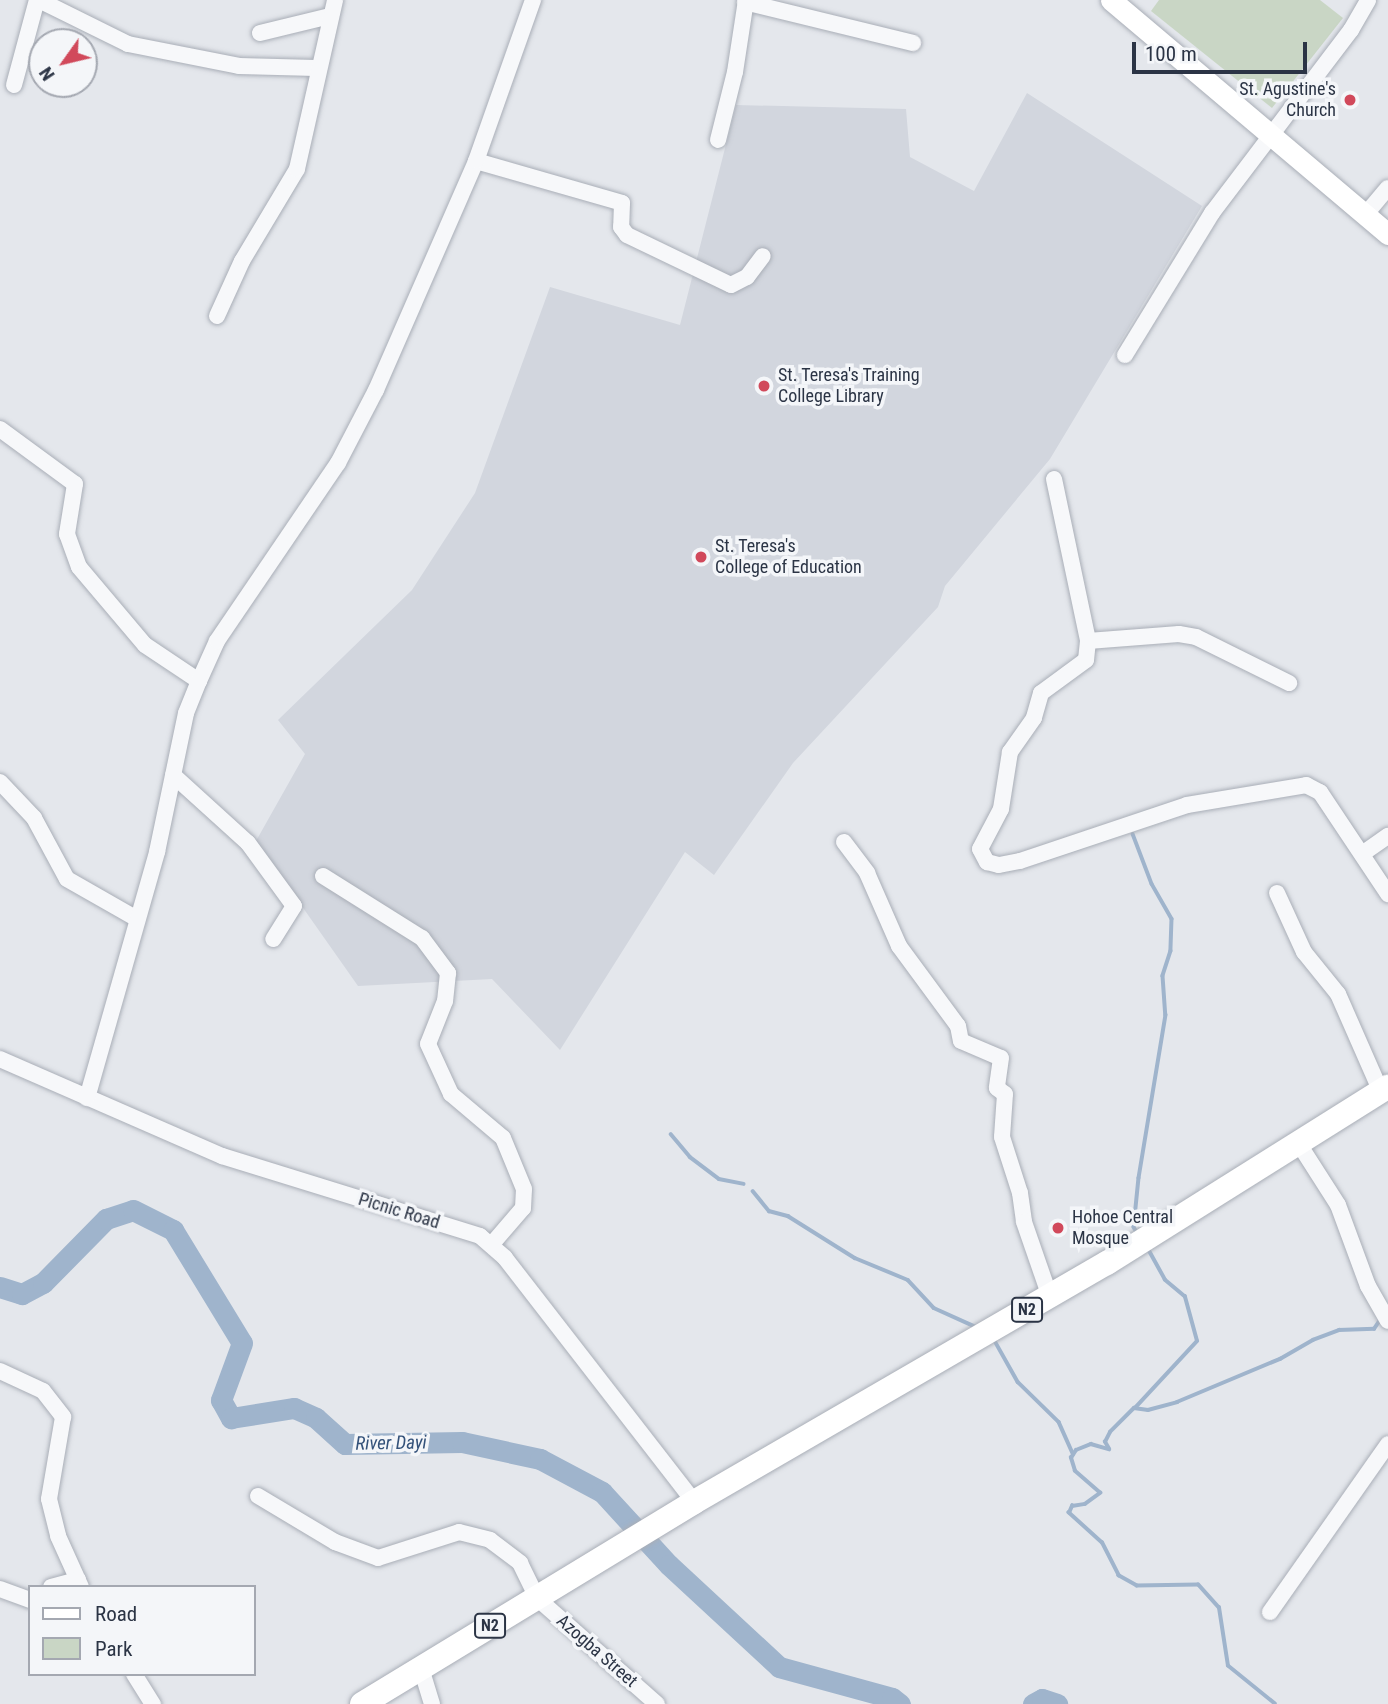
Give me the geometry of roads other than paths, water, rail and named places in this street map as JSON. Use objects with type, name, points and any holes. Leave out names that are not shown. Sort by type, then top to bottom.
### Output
[{"type":"highway","name":"N2","points":[[362,1704],[694,1502],[1050,1297],[1384,1089]]},
{"type":"main road","points":[[1111,0],[1388,234]]},
{"type":"street","points":[[15,85],[38,0],[128,44],[239,66],[316,68]]},
{"type":"street","points":[[87,1098],[199,681],[217,641],[351,439],[476,161],[533,0]]},
{"type":"street","points":[[1125,355],[1212,213],[1352,30],[1368,0]]},
{"type":"street","points":[[718,140],[735,72],[746,1],[913,43]]},
{"type":"street","points":[[216,316],[242,261],[297,169],[316,68],[333,8]]},
{"type":"street","points":[[260,33],[333,8]]},
{"type":"street","points":[[476,161],[622,203],[621,227],[627,235],[731,285],[747,277],[764,256]]},
{"type":"street","points":[[1365,215],[1388,188]]},
{"type":"street","points":[[0,429],[75,484],[67,534],[79,567],[145,645],[199,681]]},
{"type":"street","points":[[1054,479],[1087,641],[1082,666],[1041,693],[1034,718],[1010,752],[1002,809],[980,849],[987,862],[999,865],[1020,861],[1187,804],[1306,785],[1320,792],[1388,894]]},
{"type":"street","points":[[1087,641],[1180,634],[1196,637],[1289,683]]},
{"type":"street","points":[[173,775],[240,834],[294,906],[272,939]]},
{"type":"street","points":[[0,782],[34,818],[67,879],[137,919]]},
{"type":"street","points":[[1362,854],[1388,836]]},
{"type":"street","points":[[845,842],[867,873],[899,946],[958,1026],[961,1041],[1001,1058],[997,1088],[1005,1094],[1002,1137],[1020,1193],[1024,1222],[1050,1297]]},
{"type":"street","points":[[323,876],[422,938],[448,973],[445,1001],[428,1044],[451,1094],[503,1138],[524,1189],[523,1208],[492,1244]]},
{"type":"street","points":[[1277,894],[1304,952],[1338,994],[1384,1089]]},
{"type":"street","name":"Picnic Road","points":[[0,1059],[222,1156],[480,1236],[492,1244],[694,1502]]},
{"type":"street","points":[[1299,1144],[1338,1205],[1374,1301],[1388,1321]]},
{"type":"street","points":[[0,1371],[43,1391],[63,1417],[49,1499],[58,1536],[79,1584]]},
{"type":"street","points":[[1270,1612],[1388,1444]]},
{"type":"street","points":[[258,1496],[346,1548],[378,1558],[459,1532],[490,1540],[520,1563],[537,1598]]},
{"type":"street","points":[[0,1589],[28,1599]]},
{"type":"street","name":"Azogba Street","points":[[537,1598],[657,1704]]},
{"type":"street","points":[[421,1668],[432,1704]]},
{"type":"street","points":[[135,1676],[153,1704]]},
{"type":"waterway","points":[[1133,834],[1152,884],[1172,919],[1171,951],[1163,976],[1166,1015],[1139,1178],[1134,1227],[1138,1234]]},
{"type":"waterway","points":[[671,1134],[690,1157],[719,1179],[744,1184]]},
{"type":"waterway","points":[[753,1191],[769,1211],[788,1216],[855,1258],[908,1280],[934,1308],[976,1327]]},
{"type":"waterway","name":"River Dayi","points":[[0,1287],[22,1294],[43,1283],[106,1219],[133,1210],[173,1230],[242,1343],[221,1400],[231,1418],[294,1408],[316,1418],[345,1444],[462,1442],[540,1459],[602,1492],[669,1565],[779,1667],[892,1698],[900,1704]]},
{"type":"waterway","points":[[1135,1408],[1197,1341],[1185,1297],[1165,1280],[1148,1249]]},
{"type":"waterway","points":[[1275,1704],[1228,1666],[1219,1608],[1198,1585],[1137,1586],[1119,1576],[1102,1543],[1069,1513],[1072,1506],[1085,1504],[1100,1493],[1075,1471],[1071,1458],[1076,1450],[1091,1444],[1109,1449],[1105,1442],[1110,1432],[1134,1408],[1148,1410],[1177,1402],[1280,1359],[1313,1340],[1339,1330],[1374,1329],[1380,1320]]},
{"type":"waterway","points":[[995,1341],[1018,1382],[1059,1422],[1073,1454]]},
{"type":"waterway","name":"River Dayi","points":[[1033,1704],[1042,1699],[1057,1704]]},
{"type":"place","name":"St. Agustine's Church","points":[[1350,100]]},
{"type":"place","name":"St. Teresa's Training College Library","points":[[764,386]]},
{"type":"place","name":"St. Teresa's College of Education","points":[[701,557]]},
{"type":"place","name":"Hohoe Central Mosque","points":[[1058,1228]]}]
